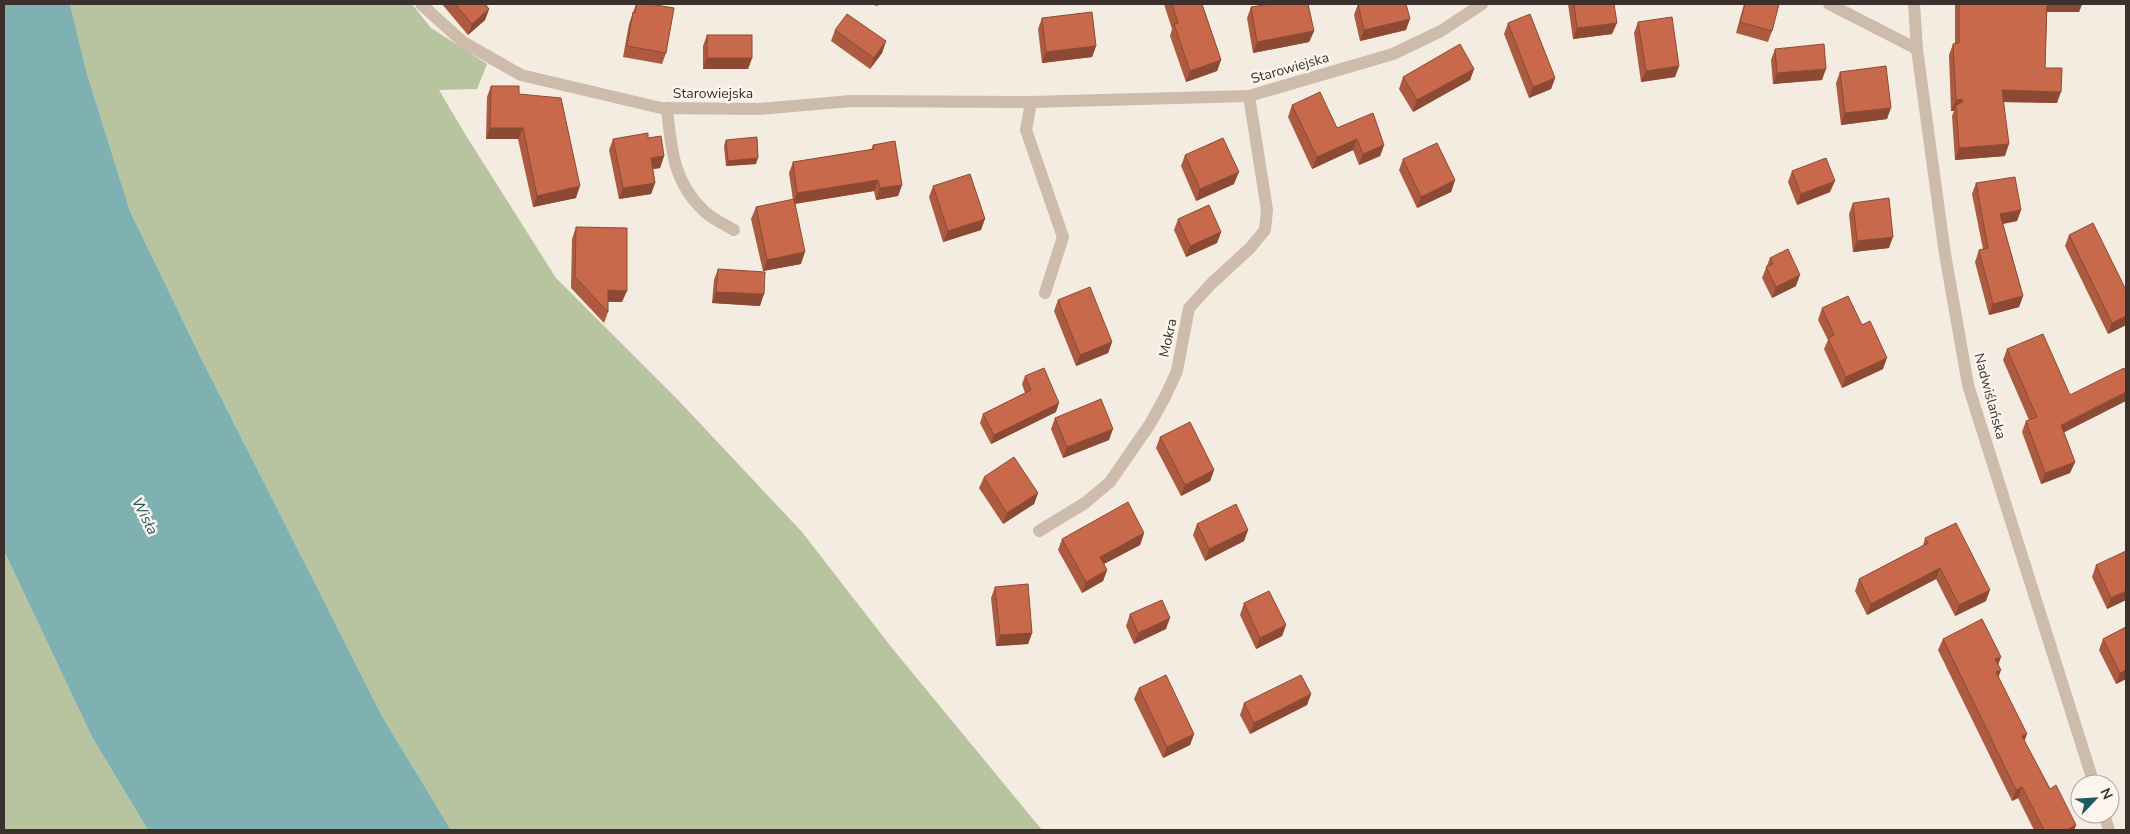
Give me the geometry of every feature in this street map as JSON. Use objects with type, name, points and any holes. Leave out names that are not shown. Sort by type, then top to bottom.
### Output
[{"type":"street","name":"Starowiejska","points":[[421,4],[464,42],[521,75],[667,108],[759,109],[851,101],[1031,102],[1249,96],[1393,54],[1442,32],[1482,4]]},
{"type":"street","points":[[1829,4],[1917,48]]},
{"type":"street","name":"Nadwiślańska","points":[[1914,4],[1917,48],[1945,254],[1968,385],[2091,774]]},
{"type":"street","name":"Mokra","points":[[1039,531],[1085,503],[1110,482],[1150,424],[1165,396],[1176,370],[1189,308],[1211,284],[1250,248],[1265,230],[1267,210],[1249,96]]},
{"type":"street","points":[[1031,102],[1026,130],[1063,237],[1045,293]]},
{"type":"street","points":[[667,108],[671,150],[682,184],[705,212],[734,230]]},
{"type":"green space","points":[[70,4],[412,4],[431,28],[487,64],[477,89],[439,90],[556,278],[679,401],[802,532],[892,648],[1042,830],[451,830],[382,716],[200,356],[130,211],[87,74]]},
{"type":"green space","points":[[4,551],[92,737],[148,830],[4,830]]},
{"type":"water","name":"Wisła","points":[[4,4],[70,4],[87,74],[130,211],[200,356],[382,716],[451,830],[148,830],[92,737],[4,551]]},
{"type":"building","points":[[455,4],[485,4],[489,9],[472,24]]},
{"type":"building","points":[[637,4],[674,8],[666,53],[627,46],[633,12],[635,13]]},
{"type":"building","points":[[1172,4],[1202,4],[1221,60],[1190,71],[1174,24],[1178,23]]},
{"type":"building","points":[[1270,4],[1308,4],[1314,31],[1257,42],[1251,7]]},
{"type":"building","points":[[1358,4],[1406,4],[1410,19],[1364,30]]},
{"type":"building","points":[[1574,4],[1614,4],[1617,23],[1577,28]]},
{"type":"building","points":[[1745,4],[1779,4],[1772,31],[1740,22]]},
{"type":"building","points":[[1959,4],[2047,4],[2045,68],[2062,68],[2061,92],[2002,90],[2009,144],[1959,148],[1956,105],[1963,102],[1962,99],[1956,100],[1953,44],[1959,43]]},
{"type":"building","points":[[1092,12],[1096,46],[1046,52],[1042,18]]},
{"type":"building","points":[[847,14],[886,41],[874,58],[835,30]]},
{"type":"building","points":[[1530,14],[1555,78],[1533,87],[1508,23]]},
{"type":"building","points":[[1672,17],[1679,66],[1646,71],[1638,22]]},
{"type":"building","points":[[707,35],[752,35],[752,58],[707,58]]},
{"type":"building","points":[[1460,44],[1474,69],[1417,100],[1403,77]]},
{"type":"building","points":[[1824,44],[1826,69],[1777,73],[1775,49]]},
{"type":"building","points":[[1886,66],[1891,108],[1845,113],[1840,72]]},
{"type":"building","points":[[491,86],[519,86],[519,94],[561,98],[580,186],[537,196],[523,128],[490,128]]},
{"type":"building","points":[[1320,92],[1337,128],[1373,113],[1384,145],[1363,154],[1357,139],[1317,157],[1292,105]]},
{"type":"building","points":[[648,133],[648,138],[661,136],[664,156],[651,158],[655,183],[623,188],[613,139]]},
{"type":"building","points":[[757,137],[758,158],[728,161],[726,140]]},
{"type":"building","points":[[1223,138],[1239,172],[1200,189],[1185,155]]},
{"type":"building","points":[[895,141],[902,185],[880,188],[878,180],[797,193],[793,162],[874,149],[873,145]]},
{"type":"building","points":[[1437,143],[1455,180],[1421,197],[1403,159]]},
{"type":"building","points":[[1826,158],[1835,181],[1801,194],[1792,171]]},
{"type":"building","points":[[970,174],[985,219],[948,231],[933,186]]},
{"type":"building","points":[[2015,177],[2021,210],[2000,214],[2023,296],[1993,304],[1979,250],[1988,248],[1976,183]]},
{"type":"building","points":[[1889,198],[1893,237],[1857,241],[1853,203]]},
{"type":"building","points":[[794,199],[805,252],[767,260],[756,207]]},
{"type":"building","points":[[1209,205],[1221,232],[1190,246],[1178,219]]},
{"type":"building","points":[[2093,223],[2126,290],[2126,316],[2112,323],[2069,235]]},
{"type":"building","points":[[576,227],[627,228],[627,291],[608,290],[608,312],[575,277]]},
{"type":"building","points":[[1788,249],[1800,275],[1776,287],[1766,267],[1773,264],[1770,258]]},
{"type":"building","points":[[718,269],[765,272],[764,294],[716,292]]},
{"type":"building","points":[[1090,287],[1112,342],[1080,355],[1058,300]]},
{"type":"building","points":[[1848,296],[1862,325],[1870,321],[1887,358],[1846,377],[1828,338],[1834,335],[1822,308]]},
{"type":"building","points":[[2043,334],[2070,395],[2124,368],[2126,373],[2126,392],[2061,425],[2075,462],[2045,473],[2026,421],[2037,417],[2007,349]]},
{"type":"building","points":[[1044,368],[1059,403],[994,435],[983,414],[1031,390],[1025,376]]},
{"type":"building","points":[[1101,399],[1113,429],[1067,447],[1055,418]]},
{"type":"building","points":[[1190,422],[1214,470],[1185,485],[1160,437]]},
{"type":"building","points":[[1014,457],[1038,493],[1007,513],[984,477]]},
{"type":"building","points":[[1128,502],[1144,533],[1100,557],[1107,570],[1086,582],[1062,539]]},
{"type":"building","points":[[1236,504],[1248,530],[1209,549],[1197,524]]},
{"type":"building","points":[[1956,523],[1990,590],[1959,605],[1940,568],[1871,604],[1859,579],[1928,543],[1925,538]]},
{"type":"building","points":[[2126,551],[2126,591],[2111,598],[2096,565]]},
{"type":"building","points":[[1028,584],[1032,633],[1000,635],[995,587]]},
{"type":"building","points":[[1269,591],[1286,625],[1260,638],[1244,603]]},
{"type":"building","points":[[1162,600],[1170,618],[1138,633],[1130,614]]},
{"type":"building","points":[[1982,619],[2001,657],[1995,659],[2001,670],[1996,672],[2027,734],[2022,736],[2050,789],[2056,785],[2070,813],[2070,824],[2076,825],[2066,830],[2044,830],[2022,787],[2016,790],[1943,639]]},
{"type":"building","points":[[2126,627],[2126,670],[2120,673],[2103,639]]},
{"type":"building","points":[[1166,675],[1194,734],[1167,747],[1139,688]]},
{"type":"building","points":[[1301,675],[1311,694],[1254,723],[1244,703]]}]
